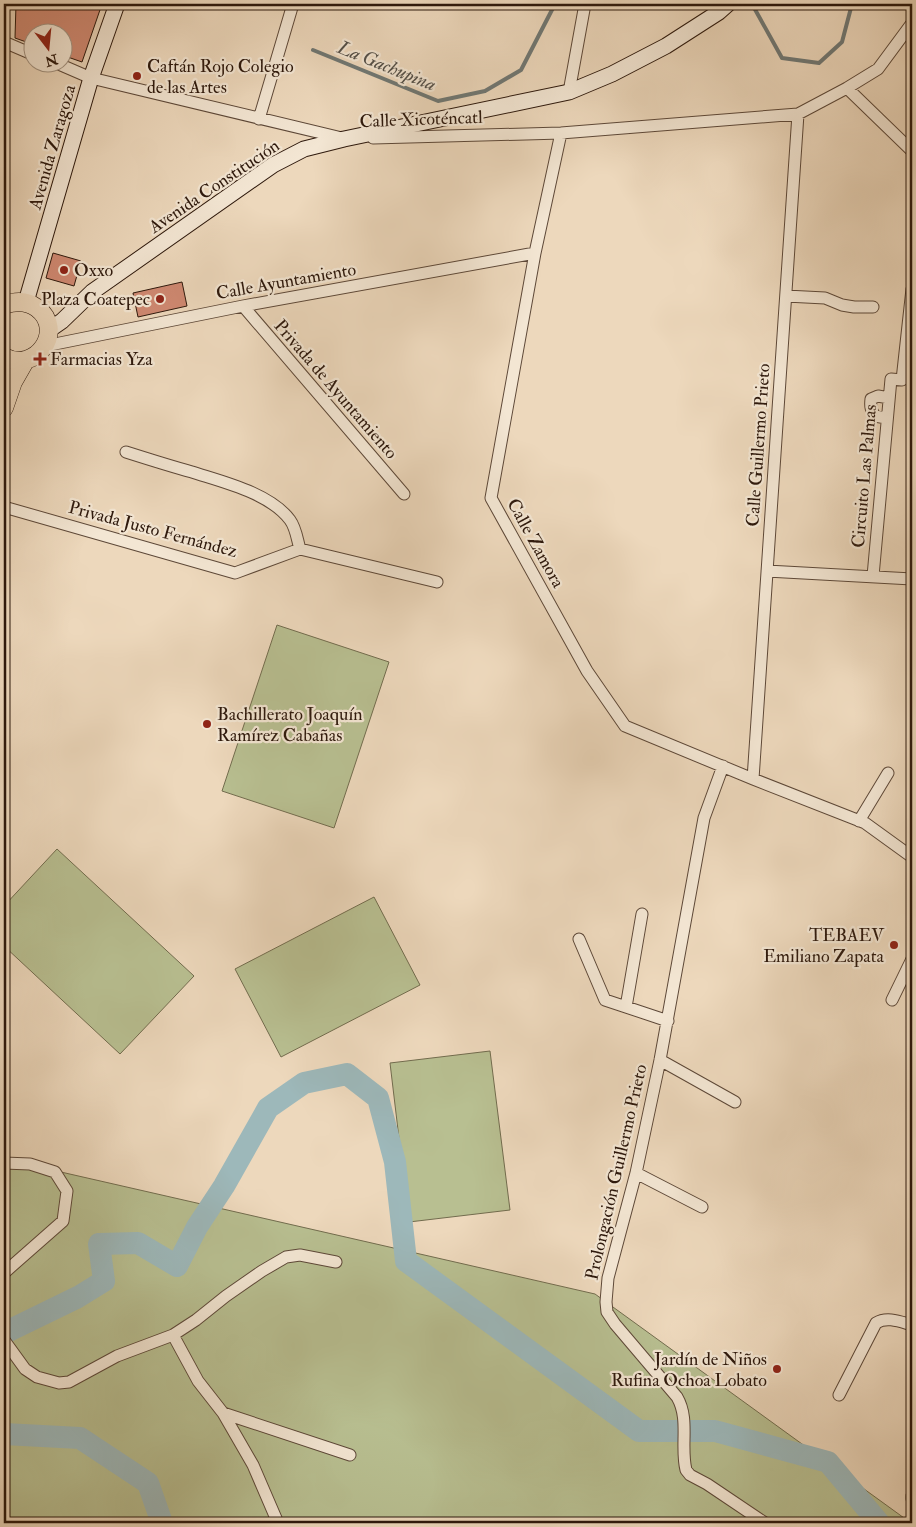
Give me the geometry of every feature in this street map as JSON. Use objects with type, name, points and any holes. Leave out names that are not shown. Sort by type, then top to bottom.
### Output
[{"type":"main road","name":"Avenida Zaragoza","points":[[26,302],[91,78],[117,4]]},
{"type":"main road","name":"Avenida Constitución","points":[[47,338],[92,292],[273,165],[304,149],[568,92],[612,74],[666,46],[723,8]]},
{"type":"main road","points":[[4,305],[12,302],[26,302],[41,311],[46,320],[47,338],[34,358],[25,361],[15,361],[4,357]]},
{"type":"main road","points":[[4,408],[13,382],[25,361]]},
{"type":"street","points":[[259,119],[293,4]]},
{"type":"street","points":[[568,92],[585,4]]},
{"type":"street","points":[[798,114],[878,69],[912,23]]},
{"type":"street","points":[[4,42],[22,50]]},
{"type":"street","name":"Calle Xicoténcatl","points":[[72,70],[91,78],[344,139],[561,133],[798,114]]},
{"type":"street","points":[[847,88],[912,151]]},
{"type":"street","name":"Calle Guillermo Prieto","points":[[753,779],[798,114]]},
{"type":"street","name":"Calle Zamora","points":[[561,133],[535,253],[491,498],[587,671],[625,726],[865,823],[912,857]]},
{"type":"street","name":"Calle Ayuntamiento","points":[[47,338],[242,306],[535,253]]},
{"type":"street","name":"Circuito Las Palmas","points":[[873,576],[891,379],[902,380],[912,289]]},
{"type":"street","points":[[786,296],[824,298],[842,305],[873,308]]},
{"type":"street","name":"Privada de Ayuntamiento","points":[[242,306],[404,494]]},
{"type":"street","points":[[886,418],[875,416],[870,410],[870,404],[871,399],[878,396],[889,398]]},
{"type":"street","points":[[126,452],[238,486],[257,495],[279,509],[290,520],[295,528],[300,549],[437,582]]},
{"type":"street","name":"Privada Justo Fernández","points":[[4,507],[235,572],[300,549]]},
{"type":"street","points":[[767,571],[912,579]]},
{"type":"street","name":"Prolongación Guillermo Prieto","points":[[723,766],[704,818],[668,1021],[636,1173],[608,1278],[606,1302],[607,1312],[615,1324],[682,1404],[684,1418],[684,1462],[686,1470],[690,1475],[707,1484],[765,1523]]},
{"type":"street","points":[[859,821],[888,772]]},
{"type":"street","points":[[626,1007],[642,914]]},
{"type":"street","points":[[579,939],[606,1000],[668,1021]]},
{"type":"street","points":[[892,1000],[912,959]]},
{"type":"street","points":[[660,1060],[735,1102]]},
{"type":"street","points":[[4,1163],[30,1164],[56,1172],[68,1191],[63,1221],[4,1273]]},
{"type":"street","points":[[636,1173],[702,1207]]},
{"type":"street","points":[[4,1340],[26,1369],[36,1377],[59,1383],[69,1382],[117,1356],[173,1335],[262,1271],[286,1257],[300,1255],[336,1262]]},
{"type":"street","points":[[839,1395],[879,1320],[912,1326]]},
{"type":"street","points":[[173,1335],[198,1381],[223,1413],[254,1465],[278,1523]]},
{"type":"street","points":[[223,1413],[350,1455]]},
{"type":"green space","points":[[277,625],[389,662],[334,828],[222,791]]},
{"type":"green space","points":[[57,849],[194,976],[120,1054],[4,946],[4,906]]},
{"type":"green space","points":[[374,897],[420,985],[281,1057],[235,969]]},
{"type":"green space","points":[[490,1051],[510,1210],[409,1222],[390,1063]]},
{"type":"green space","points":[[4,1159],[595,1294],[911,1523],[4,1523]]},
{"type":"building","points":[[16,4],[102,4],[82,62],[72,58],[72,22],[22,22],[22,40],[15,38]]},
{"type":"building","name":"Oxxo","points":[[53,253],[81,261],[74,286],[46,278]]},
{"type":"building","name":"Plaza Coatepec","points":[[182,282],[187,306],[138,317],[133,293]]},
{"type":"waterway","name":"La Gachupina","points":[[313,50],[438,101],[485,91],[521,70],[555,4]]},
{"type":"waterway","name":"La Gachupina","points":[[752,4],[782,58],[819,63],[842,42],[852,4]]},
{"type":"waterway","points":[[4,1333],[78,1297],[104,1281],[99,1244],[138,1243],[177,1266],[197,1227],[224,1186],[268,1108],[304,1083],[347,1074],[378,1098],[395,1162],[406,1261],[639,1431],[715,1431],[828,1462],[879,1523]]},
{"type":"waterway","points":[[4,1434],[80,1438],[148,1483],[162,1523]]},
{"type":"place","name":"Caftán Rojo Colegio de las Artes","points":[[137,76]]},
{"type":"place","name":"Oxxo","points":[[64,270]]},
{"type":"place","name":"Plaza Coatepec","points":[[160,299]]},
{"type":"place","name":"Farmacias Yza","points":[[40,359]]},
{"type":"place","name":"Bachillerato Joaquín Ramírez Cabañas","points":[[207,724]]},
{"type":"place","name":"TEBAEV Emiliano Zapata","points":[[894,945]]},
{"type":"place","name":"Jardín de Niños Rufina Ochoa Lobato","points":[[777,1369]]}]
